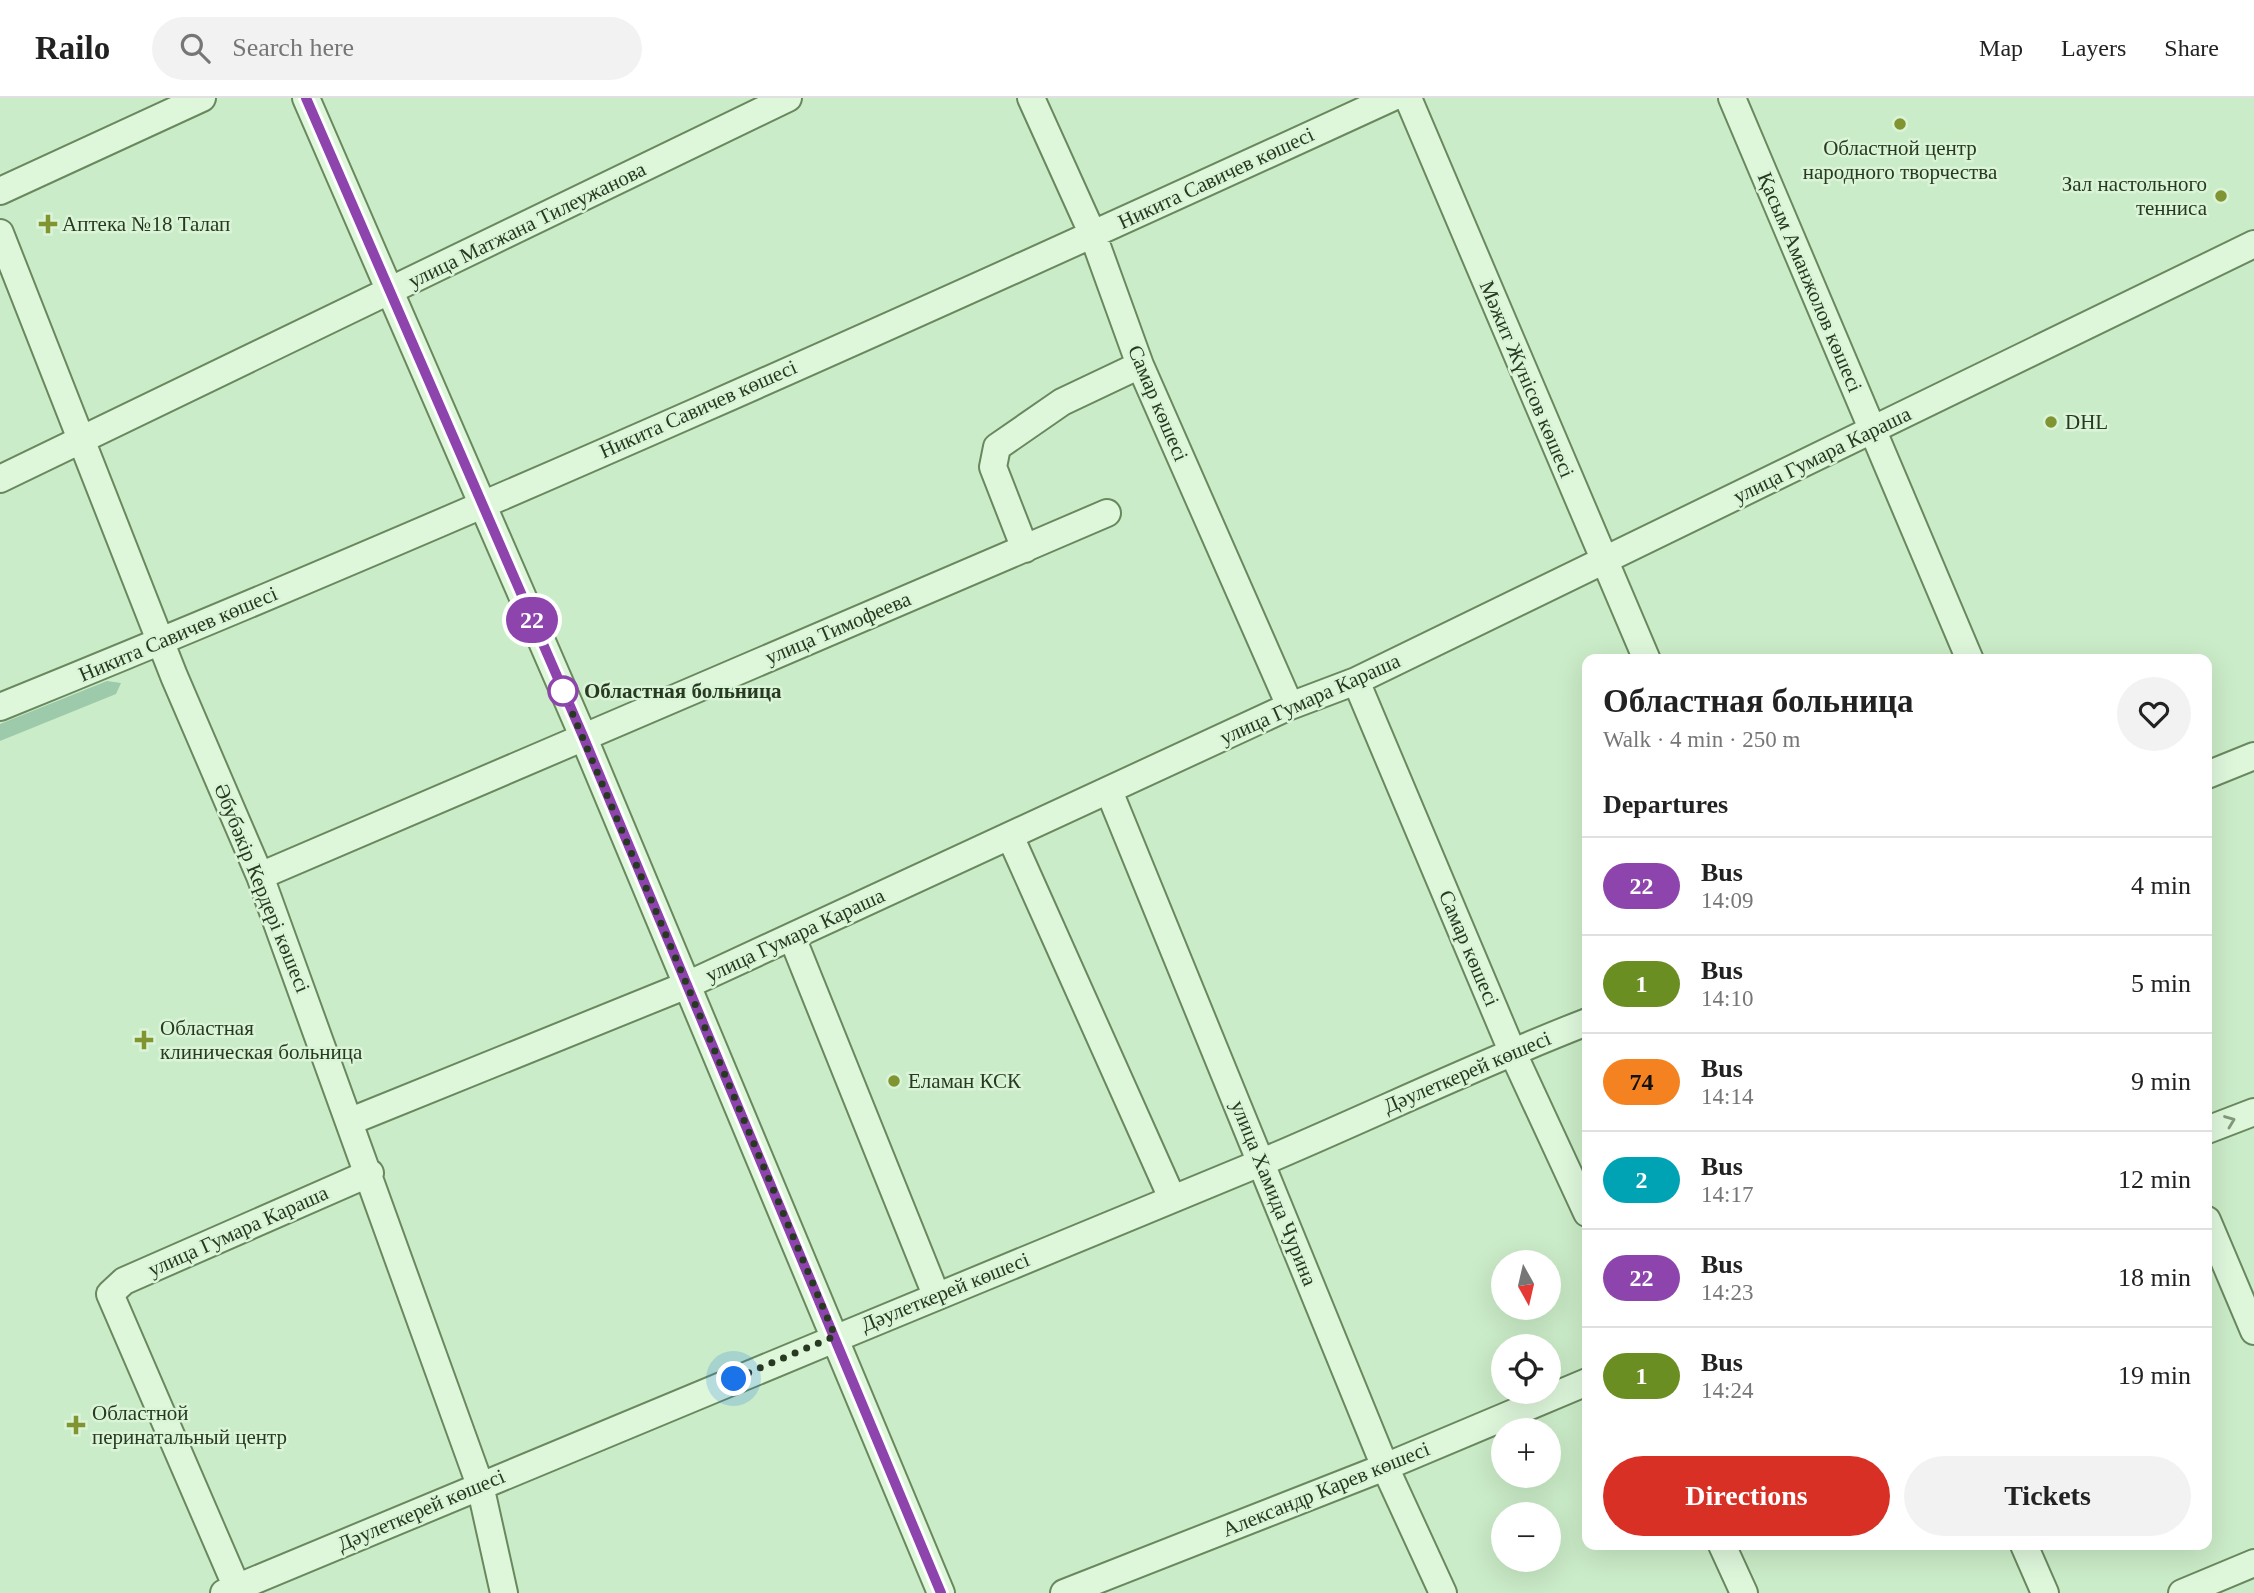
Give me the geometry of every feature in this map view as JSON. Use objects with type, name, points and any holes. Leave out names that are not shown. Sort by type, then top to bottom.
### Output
[{"type":"street","points":[[0,191],[202,98]]},
{"type":"street","points":[[306,98],[583,736],[942,1593]]},
{"type":"street","name":"улица Матжана Тилеужанова","points":[[0,479],[84,441],[788,98]]},
{"type":"street","name":"Самар көшесі","points":[[1031,98],[1093,235],[1140,365],[1290,706]]},
{"type":"street","name":"Никита Савичев көшесі","points":[[0,707],[161,642],[482,504],[1093,235],[1391,98]]},
{"type":"street","name":"Мәжит Жүнісов көшесі","points":[[1408,98],[1644,654]]},
{"type":"street","name":"Қасым Аманжолов көшесі","points":[[1732,98],[1967,654]]},
{"type":"street","name":"Әбубәкір Кердері көшесі","points":[[0,233],[161,642],[260,876],[351,1121],[480,1485],[504,1593]]},
{"type":"street","name":"улица Гумара Караша","points":[[351,1121],[687,985],[1290,706],[1356,681],[2254,244]]},
{"type":"street","points":[[1025,549],[993,467],[996,447],[1062,402],[1140,365]]},
{"type":"street","name":"улица Тимофеева","points":[[260,876],[471,788],[583,736],[1108,513]]},
{"type":"street","name":"Самар көшесі","points":[[1356,681],[1512,1051],[1582,1202]]},
{"type":"street","points":[[2212,773],[2254,756]]},
{"type":"street","name":"улица Хамида Чурина","points":[[1109,791],[1385,1467],[1443,1593]]},
{"type":"street","points":[[1010,836],[1172,1198]]},
{"type":"street","points":[[792,936],[936,1295]]},
{"type":"street","name":"Дәулеткерей көшесі","points":[[230,1590],[835,1336],[1262,1162],[1512,1051],[1582,1024]]},
{"type":"street","points":[[2212,1128],[2254,1112]]},
{"type":"street","name":"улица Гумара Караша","points":[[230,1590],[110,1294],[124,1281],[370,1173]]},
{"type":"street","points":[[2212,1232],[2254,1331]]},
{"type":"street","name":"Александр Карев көшесі","points":[[1064,1593],[1385,1467],[1582,1384]]},
{"type":"street","points":[[1724,1550],[1744,1593]]},
{"type":"street","points":[[2026,1550],[2045,1593]]},
{"type":"street","points":[[2182,1593],[2254,1563]]},
{"type":"green space","points":[[107,681],[121,683],[116,694],[0,741],[0,724]]},
{"type":"bus line","name":"22","points":[[306,98],[583,736],[941,1593]]},
{"type":"place","name":"Областной центр народного творчества","points":[[1900,124]]},
{"type":"place","name":"Зал настольного тенниса","points":[[2221,196]]},
{"type":"place","name":"Аптека №18 Талап","points":[[48,224]]},
{"type":"place","name":"DHL","points":[[2051,422]]},
{"type":"place","name":"Областная больница","points":[[563,691]]},
{"type":"place","name":"Областная клиническая больница","points":[[144,1040]]},
{"type":"place","name":"Еламан КСК","points":[[894,1081]]},
{"type":"place","name":"Областной перинатальный центр","points":[[76,1425]]},
{"type":"route","points":[[563,691],[835,1336],[734,1379]]}]
